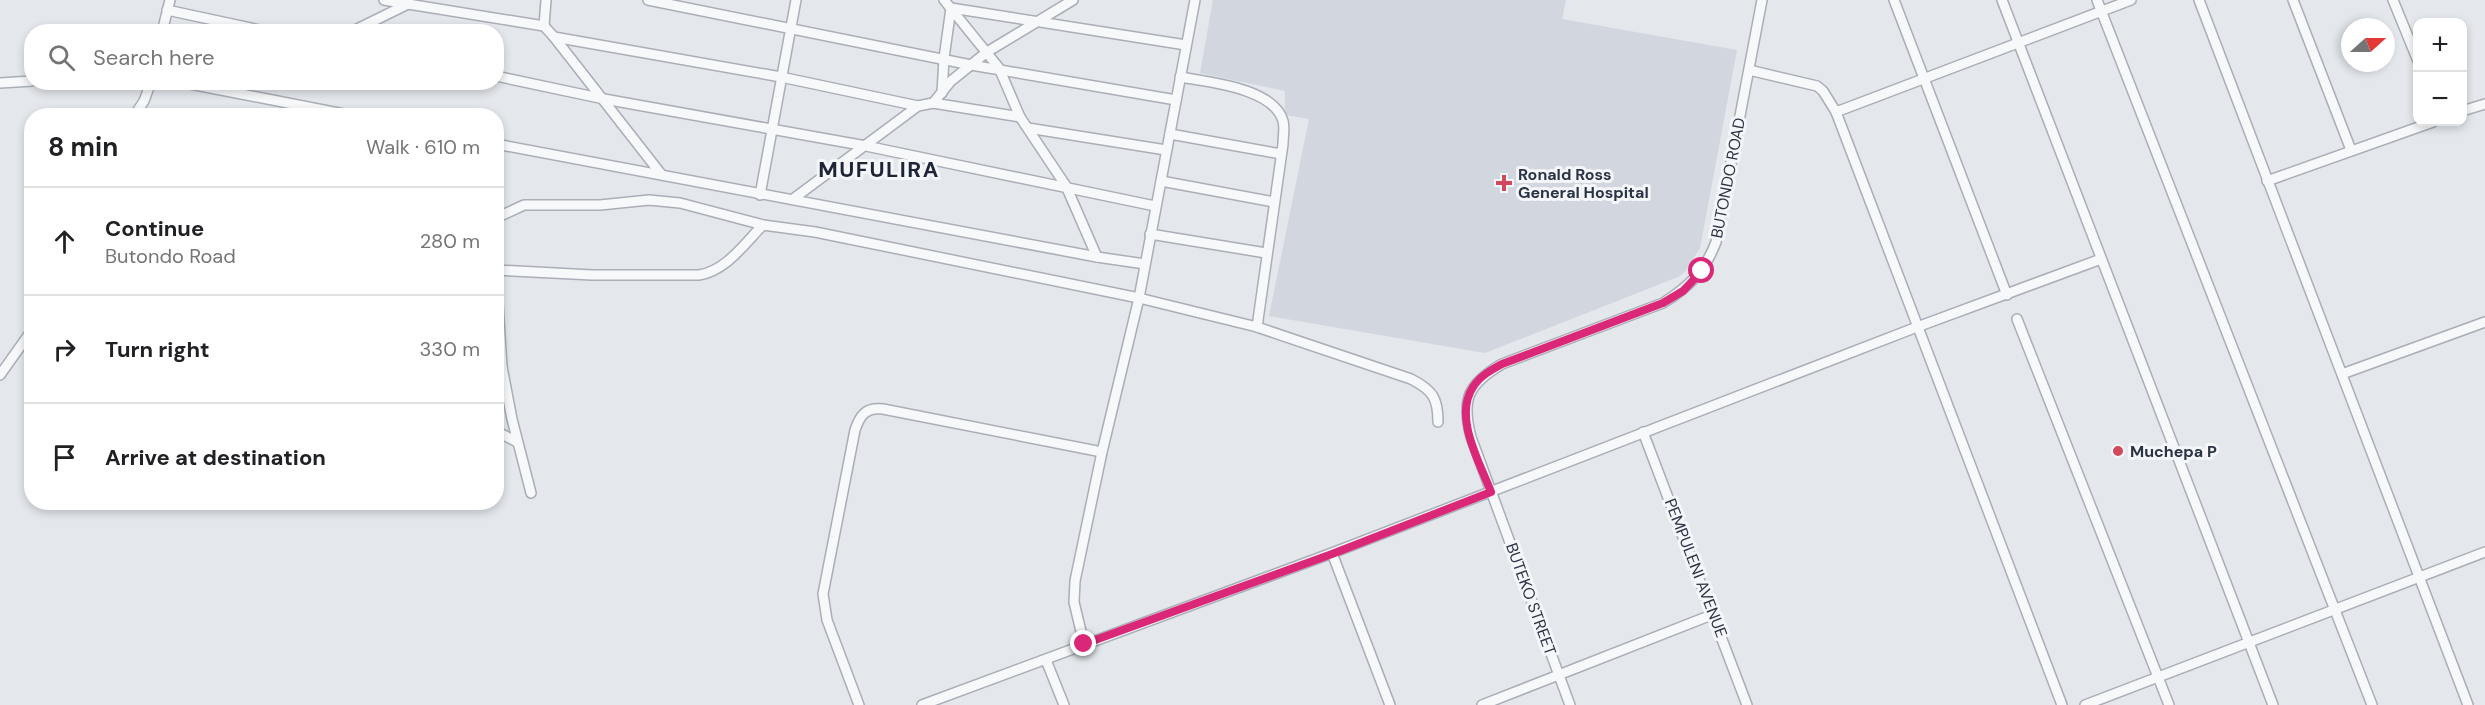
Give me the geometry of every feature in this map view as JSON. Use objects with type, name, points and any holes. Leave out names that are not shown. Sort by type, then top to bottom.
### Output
[{"type":"street","points":[[164,24],[170,0]]},
{"type":"street","points":[[384,0],[408,2],[544,26],[661,174]]},
{"type":"street","points":[[544,26],[546,0]]},
{"type":"street","points":[[648,0],[971,65],[1176,100]]},
{"type":"street","points":[[760,195],[796,0]]},
{"type":"street","points":[[933,103],[987,52],[1073,0]]},
{"type":"street","points":[[1084,644],[1074,602],[1075,581],[1102,452],[1139,298],[1195,0]]},
{"type":"street","name":"BUTONDO ROAD","points":[[1491,492],[1466,420],[1467,402],[1473,386],[1483,375],[1502,364],[1663,303],[1683,291],[1709,260],[1716,242],[1762,0]]},
{"type":"street","points":[[1894,0],[2007,295]]},
{"type":"street","points":[[2002,0],[2273,705]]},
{"type":"street","points":[[2097,0],[2372,705]]},
{"type":"street","points":[[1836,112],[2131,0]]},
{"type":"street","points":[[2199,0],[2468,705]]},
{"type":"street","points":[[2294,0],[2351,150]]},
{"type":"street","points":[[2393,0],[2413,49]]},
{"type":"street","points":[[366,24],[408,2]]},
{"type":"street","points":[[946,2],[1037,22],[1186,45]]},
{"type":"street","points":[[946,2],[999,68],[1020,117],[1066,186],[1096,257]]},
{"type":"street","points":[[942,93],[946,2]]},
{"type":"street","points":[[167,10],[232,24]]},
{"type":"street","points":[[554,37],[782,77],[918,106],[933,103],[1020,117]]},
{"type":"street","points":[[1749,70],[1817,86],[1823,91],[1836,112],[2062,705]]},
{"type":"street","points":[[1180,77],[1249,92],[1262,98],[1281,115],[1283,122],[1281,154],[1257,327]]},
{"type":"street","points":[[504,78],[604,99],[866,146],[1155,206]]},
{"type":"street","points":[[0,83],[24,82]]},
{"type":"street","points":[[139,108],[148,90]]},
{"type":"street","points":[[229,90],[316,108]]},
{"type":"street","points":[[2467,110],[2485,104]]},
{"type":"street","points":[[794,199],[918,106]]},
{"type":"street","points":[[2267,181],[2421,126]]},
{"type":"street","points":[[1028,128],[1166,150]]},
{"type":"street","points":[[1170,134],[1281,154]]},
{"type":"street","points":[[504,145],[661,174],[760,195],[794,199],[1096,257],[1145,264]]},
{"type":"street","points":[[1161,181],[1274,202]]},
{"type":"street","points":[[504,214],[524,205],[600,205],[650,200],[680,203],[763,225],[866,242],[1139,298],[1257,327],[1335,355],[1401,374],[1433,394],[1438,406],[1438,422]]},
{"type":"street","points":[[504,271],[592,275],[710,273],[723,265],[763,225]]},
{"type":"street","points":[[1150,234],[1266,253]]},
{"type":"street","points":[[922,705],[1332,554],[1643,432],[2101,259]]},
{"type":"street","points":[[2017,319],[2169,705]]},
{"type":"street","points":[[2342,374],[2485,322]]},
{"type":"street","points":[[0,375],[24,341]]},
{"type":"street","points":[[504,376],[531,493]]},
{"type":"street","points":[[859,705],[827,620],[823,594],[855,430],[864,412],[869,409],[883,409],[1102,452]]},
{"type":"street","name":"PEMPULENI AVENUE","points":[[1643,432],[1747,705]]},
{"type":"street","points":[[504,435],[518,442]]},
{"type":"street","name":"BUTEKO STREET","points":[[1491,492],[1570,705]]},
{"type":"street","points":[[2085,705],[2485,552]]},
{"type":"street","points":[[1332,554],[1390,705]]},
{"type":"street","points":[[1482,705],[1714,614]]},
{"type":"street","points":[[1047,660],[1064,705]]},
{"type":"shaded area","name":"Ronald Ross General Hospital","points":[[1213,0],[1566,0],[1562,19],[1737,50],[1700,248],[1685,272],[1678,277],[1485,353],[1269,316],[1309,119],[1285,115],[1285,91],[1200,73]]},
{"type":"place","name":"Ronald Ross General Hospital","points":[[1504,183]]},
{"type":"place","name":"Muchepa P","points":[[2118,451]]},
{"type":"district","name":"MUFULIRA","points":[[879,169]]},
{"type":"route","points":[[1084,644],[1332,554],[1491,492],[1466,420],[1468,396],[1483,375],[1502,364],[1587,330],[1663,303],[1683,291],[1702,271]]}]
